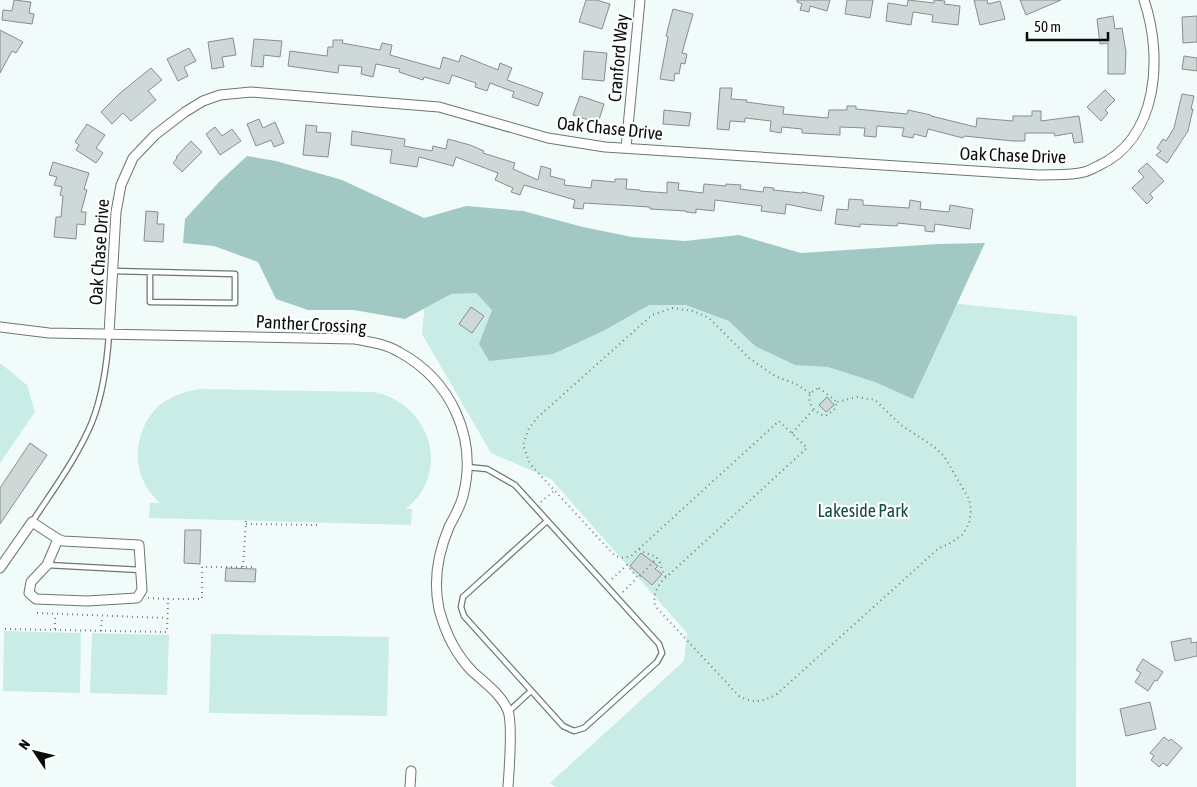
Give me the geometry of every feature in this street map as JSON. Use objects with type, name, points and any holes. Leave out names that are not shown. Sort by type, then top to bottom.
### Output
[{"type":"street","name":"Cranford Way","points":[[626,148],[640,0]]},
{"type":"street","name":"Oak Chase Drive","points":[[109,334],[116,212],[121,185],[133,158],[155,135],[185,112],[204,101],[220,96],[251,92],[439,107],[548,138],[605,147],[1038,174],[1084,172],[1104,163],[1123,150],[1139,129],[1149,108],[1153,78],[1154,44],[1150,18],[1144,0]]},
{"type":"street","name":"Panther Crossing","points":[[0,327],[48,333],[349,339],[376,343],[398,351],[430,374],[443,388],[452,403],[464,435],[467,451],[463,497],[458,512],[447,532],[438,564],[436,585],[444,628],[459,655],[471,670],[495,693],[508,712]]},
{"type":"street","points":[[0,568],[32,522],[58,539],[139,545],[142,590],[138,597],[87,601],[36,599],[29,593],[31,582],[48,565],[58,539]]},
{"type":"street","points":[[508,712],[510,732],[508,787]]},
{"type":"street","points":[[410,787],[411,771]]},
{"type":"lane","points":[[113,271],[235,274],[235,303],[150,302],[150,272]]},
{"type":"lane","points":[[32,522],[77,452],[92,421],[108,360],[109,334]]},
{"type":"lane","points":[[467,467],[487,468],[515,485],[659,644],[662,653],[657,662],[584,728],[574,731],[563,726],[464,616],[460,607],[463,597],[547,521]]},
{"type":"lane","points":[[48,565],[141,570]]},
{"type":"lane","points":[[508,712],[531,691]]},
{"type":"path","points":[[810,393],[796,384],[775,376],[749,358],[709,318],[693,311],[672,308],[652,315],[538,417],[529,428],[523,445],[530,464],[554,491],[615,556],[624,558],[631,556],[639,549],[779,420],[807,448],[666,577],[656,590],[654,606],[739,696],[749,701],[764,701],[784,687],[939,548],[962,535],[969,524],[971,510],[968,498],[944,456],[933,446],[901,425],[875,400],[857,397],[837,402]]},
{"type":"path","points":[[810,393],[819,388],[837,402]]},
{"type":"path","points":[[810,393],[809,401],[814,410],[825,416],[834,410],[837,402]]},
{"type":"path","points":[[792,433],[814,410]]},
{"type":"path","points":[[541,502],[554,491]]},
{"type":"path","points":[[243,567],[246,522],[319,525]]},
{"type":"path","points":[[639,549],[657,558]]},
{"type":"path","points":[[657,558],[666,577]]},
{"type":"path","points":[[623,592],[657,558]]},
{"type":"path","points":[[612,579],[626,565],[638,578]]},
{"type":"path","points":[[138,597],[202,599],[202,566],[254,567]]},
{"type":"path","points":[[5,628],[167,632],[168,599]]},
{"type":"path","points":[[37,614],[167,618]]},
{"type":"path","points":[[55,614],[55,630]]},
{"type":"path","points":[[101,631],[102,616]]},
{"type":"green space","name":"Lakeside Park","points":[[430,249],[1077,316],[1076,787],[555,787],[550,783],[684,661],[687,633],[551,479],[491,453],[422,334]]},
{"type":"green space","points":[[0,363],[27,385],[35,412],[0,463]]},
{"type":"green space","points":[[200,389],[374,392],[393,399],[409,410],[421,424],[428,440],[431,458],[429,476],[420,494],[406,509],[412,509],[411,525],[149,518],[150,503],[160,503],[147,488],[140,472],[138,461],[139,440],[147,420],[161,404],[180,394]]},
{"type":"green space","points":[[4,631],[81,633],[80,693],[3,691]]},
{"type":"green space","points":[[92,633],[169,635],[167,695],[90,693]]},
{"type":"green space","points":[[211,634],[389,637],[387,716],[209,713]]},
{"type":"shaded area","points":[[247,156],[276,161],[342,180],[424,218],[466,206],[523,211],[583,227],[632,237],[685,241],[739,235],[801,253],[938,244],[985,243],[913,399],[875,382],[828,367],[795,365],[755,346],[729,321],[686,305],[649,305],[603,331],[553,354],[489,361],[479,344],[492,310],[476,293],[451,294],[405,319],[354,310],[308,310],[276,299],[258,262],[214,246],[183,243],[185,219],[219,182]]},
{"type":"building","points":[[14,0],[31,2],[29,13],[34,14],[32,24],[2,20],[3,10],[12,11]]},
{"type":"building","points":[[586,0],[596,0],[610,4],[602,29],[579,22]]},
{"type":"building","points":[[797,0],[830,0],[827,11],[810,6],[809,12],[800,10],[802,4],[797,2]]},
{"type":"building","points":[[847,0],[873,0],[870,18],[845,14]]},
{"type":"building","points":[[908,0],[934,3],[934,0],[945,1],[944,4],[960,6],[958,25],[932,22],[933,15],[913,12],[911,25],[886,21],[888,3],[907,6]]},
{"type":"building","points":[[974,0],[987,0],[988,4],[1000,1],[1005,19],[980,25]]},
{"type":"building","points":[[1020,0],[1061,0],[1026,15]]},
{"type":"building","points":[[673,9],[693,14],[682,53],[687,54],[685,64],[681,63],[679,74],[675,73],[674,81],[660,79],[668,37],[666,36]]},
{"type":"building","points":[[1113,16],[1115,29],[1122,28],[1126,52],[1125,74],[1108,74],[1108,43],[1100,44],[1097,19]]},
{"type":"building","points":[[1197,16],[1197,42],[1183,43],[1182,17]]},
{"type":"building","points":[[0,30],[23,42],[16,53],[12,51],[0,73]]},
{"type":"building","points":[[233,38],[236,55],[222,57],[224,67],[212,69],[208,42]]},
{"type":"building","points":[[254,39],[282,41],[280,57],[264,55],[263,67],[251,66]]},
{"type":"building","points":[[333,40],[343,40],[342,43],[380,50],[382,43],[392,45],[390,55],[440,69],[443,57],[459,62],[461,55],[498,70],[500,63],[512,68],[507,80],[543,93],[538,106],[512,97],[514,92],[490,83],[487,91],[475,87],[476,83],[452,75],[449,84],[424,77],[423,80],[399,72],[400,69],[376,64],[373,77],[361,74],[362,67],[339,65],[338,73],[288,66],[290,51],[327,56],[328,47],[333,47]]},
{"type":"building","points":[[189,48],[196,61],[184,67],[188,76],[178,81],[167,59]]},
{"type":"building","points":[[584,51],[607,53],[604,81],[582,79]]},
{"type":"building","points":[[1184,56],[1197,58],[1197,71],[1182,69]]},
{"type":"building","points":[[151,68],[162,80],[148,91],[156,100],[131,121],[123,113],[112,124],[101,112],[119,94]]},
{"type":"building","points":[[720,88],[732,88],[731,99],[784,107],[783,114],[828,118],[829,110],[847,110],[847,106],[856,106],[856,109],[907,114],[908,110],[976,127],[977,118],[1013,121],[1013,116],[1032,116],[1032,111],[1041,111],[1041,121],[1079,116],[1083,142],[1074,143],[1072,133],[1055,136],[1054,133],[1025,133],[1025,141],[1013,141],[964,136],[963,138],[928,129],[926,137],[914,134],[913,138],[902,136],[904,128],[877,126],[876,137],[864,136],[865,128],[840,127],[840,135],[802,133],[802,129],[782,127],[781,133],[770,131],[771,121],[745,118],[745,122],[730,121],[729,130],[717,129]]},
{"type":"building","points":[[1105,90],[1115,100],[1105,110],[1108,113],[1101,121],[1087,107]]},
{"type":"building","points":[[1182,94],[1194,96],[1191,109],[1193,109],[1188,131],[1167,163],[1156,155],[1161,151],[1157,148],[1163,139],[1166,141],[1174,128]]},
{"type":"building","points":[[580,96],[604,104],[598,123],[573,115]]},
{"type":"building","points":[[664,110],[691,113],[689,126],[663,124]]},
{"type":"building","points":[[259,119],[263,128],[275,122],[284,143],[274,147],[271,140],[256,146],[247,124]]},
{"type":"building","points":[[87,124],[105,135],[96,148],[103,153],[96,163],[76,150],[79,145],[75,142]]},
{"type":"building","points":[[306,125],[317,126],[316,132],[331,133],[328,157],[303,155]]},
{"type":"building","points":[[215,127],[222,136],[232,129],[241,141],[220,155],[206,134]]},
{"type":"building","points":[[352,131],[405,139],[404,146],[432,151],[433,146],[446,149],[448,139],[470,145],[484,151],[483,153],[515,163],[513,169],[538,180],[541,166],[551,169],[550,176],[565,180],[564,185],[591,188],[592,180],[615,182],[615,179],[627,179],[626,189],[640,191],[667,193],[667,182],[679,183],[678,190],[703,193],[704,184],[726,186],[726,184],[741,185],[740,189],[763,192],[764,187],[774,188],[773,190],[824,196],[821,211],[786,204],[785,214],[761,211],[762,206],[715,200],[714,211],[696,209],[696,213],[650,209],[650,207],[584,203],[583,209],[573,208],[575,200],[524,185],[520,195],[511,192],[513,188],[495,180],[498,173],[456,157],[453,166],[419,157],[417,167],[390,163],[392,150],[351,145]]},
{"type":"building","points":[[191,141],[202,152],[182,172],[173,163]]},
{"type":"building","points":[[53,162],[89,173],[84,189],[87,190],[81,212],[86,212],[85,225],[77,224],[76,239],[54,237],[56,217],[61,217],[63,196],[60,195],[62,187],[54,185],[57,177],[49,175]]},
{"type":"building","points":[[1147,163],[1164,181],[1150,194],[1153,198],[1147,204],[1132,188],[1144,177],[1138,171]]},
{"type":"building","points":[[849,199],[863,200],[863,205],[909,208],[910,200],[921,202],[920,209],[949,212],[950,205],[973,209],[970,229],[935,224],[934,232],[925,231],[925,226],[898,223],[897,226],[860,224],[860,227],[835,224],[837,209],[848,210]]},
{"type":"building","points":[[146,211],[158,212],[157,224],[164,224],[163,242],[144,241]]},
{"type":"building","points":[[471,307],[484,316],[472,333],[459,324]]},
{"type":"building","points":[[827,397],[834,405],[826,412],[819,405]]},
{"type":"building","points":[[30,443],[47,455],[0,524],[0,488]]},
{"type":"building","points":[[185,530],[201,530],[200,564],[184,563]]},
{"type":"building","points":[[641,553],[658,566],[655,569],[662,574],[652,585],[630,566]]},
{"type":"building","points":[[226,568],[256,569],[255,582],[225,581]]},
{"type":"building","points":[[1191,638],[1191,643],[1197,642],[1197,656],[1175,661],[1171,642]]},
{"type":"building","points":[[1143,659],[1163,672],[1148,691],[1135,682],[1141,673],[1136,670]]},
{"type":"building","points":[[1150,702],[1156,729],[1126,736],[1120,709]]},
{"type":"building","points":[[1164,737],[1169,741],[1171,739],[1182,748],[1167,766],[1163,763],[1159,767],[1151,760],[1154,756],[1150,753]]}]
